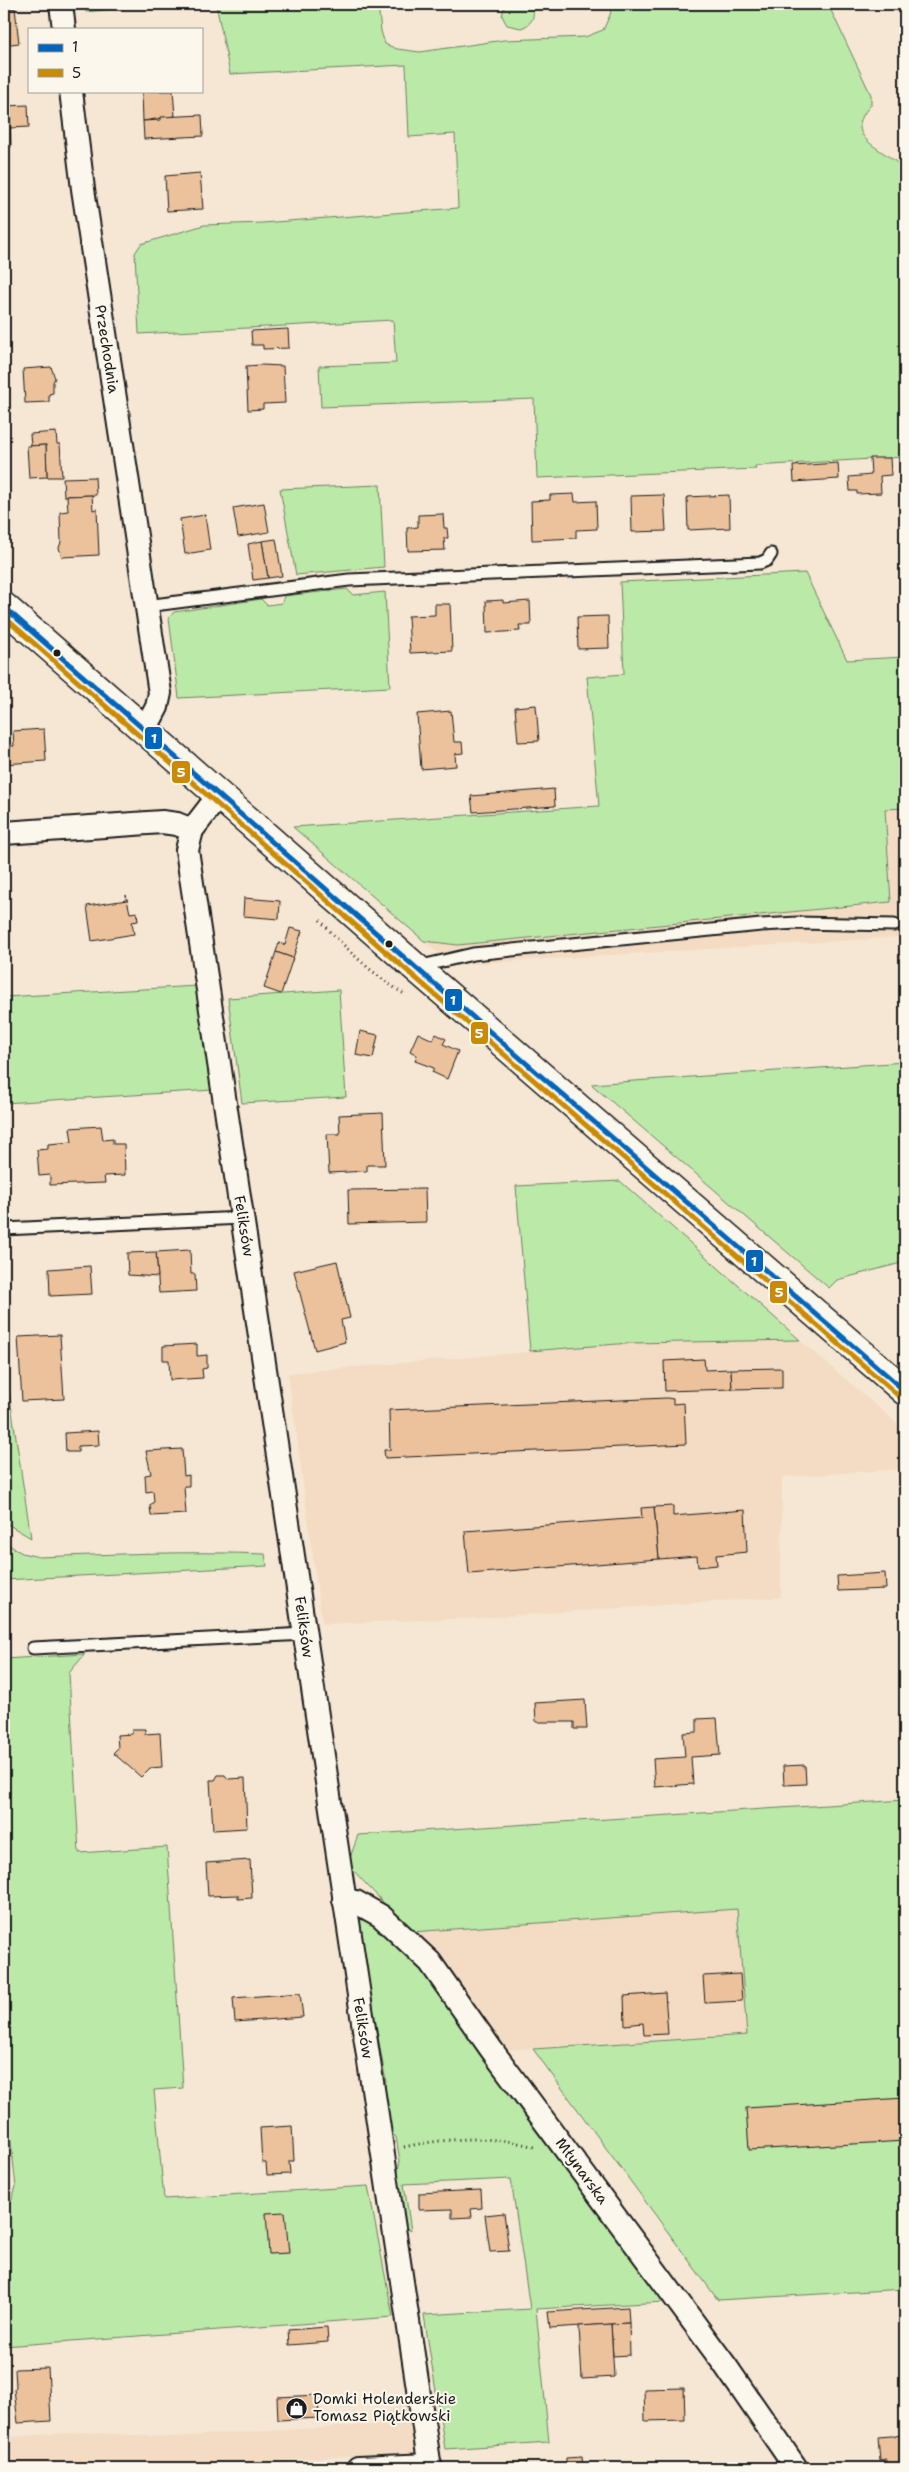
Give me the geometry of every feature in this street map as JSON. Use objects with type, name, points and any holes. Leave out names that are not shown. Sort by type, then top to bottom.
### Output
[{"type":"main road","points":[[4,607],[415,967],[905,1391]]},
{"type":"street","points":[[61,4],[64,28]]},
{"type":"street","name":"Przechodnia","points":[[71,92],[84,199],[160,693],[157,707],[145,730]]},
{"type":"street","name":"Feliksów","points":[[219,795],[192,830],[187,850],[430,2467]]},
{"type":"street","points":[[4,833],[162,822],[177,824],[192,830]]},
{"type":"street","name":"Młynarska","points":[[344,1900],[362,1905],[381,1916],[430,1962],[481,2035],[725,2365],[796,2468]]},
{"type":"street","points":[[358,2468],[430,2467]]},
{"type":"lane","points":[[146,606],[349,580],[760,563],[767,560],[771,554]]},
{"type":"lane","points":[[415,967],[473,954],[761,925],[798,922],[894,925]]},
{"type":"lane","points":[[4,1229],[242,1218]]},
{"type":"lane","points":[[33,1648],[305,1634]]},
{"type":"path","points":[[382,2152],[426,2143],[481,2141],[522,2143],[557,2154],[568,2153]]},
{"type":"shaded area","points":[[905,808],[905,937],[452,965],[424,941],[458,945],[891,903],[885,809]]},
{"type":"shaded area","points":[[800,1340],[905,1430],[905,1469],[782,1477],[781,1597],[477,1618],[322,1624],[288,1373],[630,1343]]},
{"type":"shaded area","points":[[737,1908],[747,2035],[503,2050],[411,1932]]},
{"type":"shaded area","points":[[406,2400],[414,2452],[160,2468],[4,2468],[4,2437],[79,2432],[170,2437],[384,2424],[384,2415]]},
{"type":"green space","points":[[85,4],[154,4],[86,12]]},
{"type":"green space","points":[[216,4],[378,4],[381,31],[385,44],[397,49],[420,52],[504,40],[585,37],[603,30],[610,15],[612,4],[828,4],[871,95],[871,105],[862,117],[860,127],[863,135],[905,171],[905,457],[755,466],[756,469],[537,478],[534,399],[321,407],[319,366],[396,363],[393,320],[139,334],[135,253],[141,244],[204,225],[262,223],[458,208],[455,134],[409,137],[406,65],[230,74]]},
{"type":"green space","points":[[505,4],[531,4],[533,15],[531,22],[521,28],[507,25],[502,16]]},
{"type":"green space","points":[[380,485],[384,567],[296,575],[280,489]]},
{"type":"green space","points":[[805,573],[847,660],[905,657],[905,808],[885,809],[891,902],[458,945],[424,941],[293,827],[599,806],[587,677],[624,674],[620,582]]},
{"type":"green space","points":[[347,589],[353,595],[385,592],[390,687],[179,698],[169,618],[174,612],[261,599],[267,605],[282,603],[284,596]]},
{"type":"green space","points":[[197,986],[213,1090],[4,1103],[4,997]]},
{"type":"green space","points":[[339,990],[346,1097],[242,1103],[228,998]]},
{"type":"green space","points":[[905,1062],[905,1262],[837,1280],[829,1288],[591,1084]]},
{"type":"green space","points":[[620,1181],[800,1340],[630,1343],[530,1351],[516,1186]]},
{"type":"green space","points":[[4,1391],[9,1391],[31,1538],[4,1522]]},
{"type":"green space","points":[[4,1542],[22,1553],[39,1557],[180,1553],[265,1554],[267,1566],[4,1580]]},
{"type":"green space","points":[[85,1654],[69,1673],[79,1853],[167,1847],[183,2088],[154,2090],[164,2199],[368,2186],[393,2317],[4,2346],[4,2204],[11,2201],[16,2187],[4,2078],[4,1659]]},
{"type":"green space","points":[[905,1800],[905,2289],[718,2300],[533,2049],[747,2035],[737,1909],[411,1932],[351,1868],[350,1858],[358,1835]]},
{"type":"green space","points":[[352,1889],[421,1969],[441,1999],[577,2174],[665,2302],[536,2309],[549,2442],[445,2449],[424,2315],[530,2309],[511,2179],[404,2184],[411,2231],[405,2227],[397,2175],[400,2161],[396,2137],[386,2120],[384,2095],[386,2082]]},
{"type":"building","points":[[15,8],[19,43],[4,45],[4,9]]},
{"type":"building","points":[[142,92],[173,92],[175,116],[143,121]]},
{"type":"building","points":[[28,105],[29,127],[10,128],[10,116],[4,116],[4,106]]},
{"type":"building","points":[[202,115],[203,136],[144,139],[143,121],[161,120],[161,117]]},
{"type":"building","points":[[4,116],[10,116],[11,147],[4,147]]},
{"type":"building","points":[[200,173],[203,209],[167,211],[165,176]]},
{"type":"building","points":[[288,329],[289,348],[263,349],[263,345],[252,345],[251,331]]},
{"type":"building","points":[[246,366],[283,366],[285,403],[263,404],[263,409],[248,410]]},
{"type":"building","points":[[51,367],[55,378],[53,393],[49,394],[49,402],[25,403],[23,369]]},
{"type":"building","points":[[56,432],[57,444],[60,444],[62,477],[47,477],[46,445],[31,446],[30,434]]},
{"type":"building","points":[[46,445],[47,477],[29,478],[27,446]]},
{"type":"building","points":[[870,458],[890,458],[891,475],[880,476],[881,493],[857,494],[857,491],[850,491],[849,477],[871,475]]},
{"type":"building","points":[[838,463],[839,479],[794,482],[793,466]]},
{"type":"building","points":[[95,477],[96,495],[64,496],[63,478]]},
{"type":"building","points":[[574,494],[575,502],[596,501],[597,529],[576,530],[576,538],[532,540],[531,501],[550,500],[550,495]]},
{"type":"building","points":[[92,495],[93,510],[97,509],[99,555],[62,557],[59,548],[61,542],[60,512],[68,511],[67,496]]},
{"type":"building","points":[[664,495],[666,531],[632,532],[631,496]]},
{"type":"building","points":[[729,495],[730,528],[688,530],[687,497]]},
{"type":"building","points":[[264,503],[269,532],[238,537],[233,508]]},
{"type":"building","points":[[443,514],[444,528],[447,528],[448,538],[444,538],[445,550],[408,551],[407,528],[418,527],[418,515]]},
{"type":"building","points":[[205,515],[210,550],[185,554],[180,519]]},
{"type":"building","points":[[276,539],[282,576],[268,578],[262,541]]},
{"type":"building","points":[[262,541],[268,578],[253,580],[248,544]]},
{"type":"building","points":[[503,600],[503,603],[530,601],[531,625],[519,625],[520,631],[487,633],[486,601]]},
{"type":"building","points":[[435,604],[450,604],[452,651],[410,653],[408,616],[435,615]]},
{"type":"building","points":[[608,616],[609,648],[578,649],[577,617]]},
{"type":"building","points":[[536,705],[539,741],[518,742],[515,707]]},
{"type":"building","points":[[451,711],[454,742],[462,742],[463,753],[455,754],[456,766],[421,769],[417,714]]},
{"type":"building","points":[[44,729],[46,761],[4,764],[4,746],[14,746],[13,731]]},
{"type":"building","points":[[554,789],[555,806],[473,812],[471,796]]},
{"type":"building","points":[[126,895],[130,913],[137,912],[138,921],[132,922],[134,934],[92,941],[87,906],[127,900]]},
{"type":"building","points":[[244,898],[280,901],[279,919],[243,916]]},
{"type":"building","points":[[290,928],[302,931],[293,958],[276,952],[279,943],[285,945]]},
{"type":"building","points":[[276,952],[293,958],[281,994],[264,988]]},
{"type":"building","points":[[360,1031],[378,1035],[373,1058],[356,1055]]},
{"type":"building","points":[[418,1033],[433,1040],[436,1034],[446,1039],[443,1044],[458,1051],[447,1079],[432,1072],[434,1068],[415,1061],[417,1055],[410,1051]]},
{"type":"building","points":[[383,1113],[385,1165],[367,1165],[367,1171],[329,1173],[327,1134],[340,1134],[339,1115]]},
{"type":"building","points":[[101,1126],[103,1140],[113,1139],[113,1144],[124,1144],[125,1175],[104,1176],[105,1183],[50,1185],[50,1175],[39,1176],[37,1150],[48,1149],[48,1144],[72,1142],[70,1128]]},
{"type":"building","points":[[425,1189],[426,1222],[349,1224],[348,1190]]},
{"type":"building","points":[[190,1250],[191,1274],[195,1274],[196,1291],[159,1293],[156,1252]]},
{"type":"building","points":[[156,1252],[158,1277],[128,1275],[127,1253]]},
{"type":"building","points":[[337,1261],[350,1318],[341,1320],[345,1342],[315,1350],[294,1271]]},
{"type":"building","points":[[90,1266],[92,1294],[50,1296],[49,1269]]},
{"type":"building","points":[[60,1335],[64,1399],[22,1401],[18,1337]]},
{"type":"building","points":[[197,1344],[197,1356],[207,1355],[207,1368],[202,1369],[203,1378],[170,1380],[169,1360],[163,1360],[163,1346]]},
{"type":"building","points":[[704,1359],[705,1370],[731,1369],[732,1389],[665,1391],[664,1361]]},
{"type":"building","points":[[782,1368],[782,1388],[732,1389],[731,1369]]},
{"type":"building","points":[[673,1399],[673,1404],[684,1403],[686,1444],[385,1458],[384,1450],[390,1450],[389,1410]]},
{"type":"building","points":[[98,1431],[99,1445],[78,1446],[78,1452],[66,1452],[65,1433]]},
{"type":"building","points":[[182,1449],[184,1476],[189,1475],[189,1486],[184,1486],[186,1514],[151,1516],[150,1505],[154,1502],[153,1491],[146,1492],[145,1475],[151,1474],[146,1451]]},
{"type":"building","points":[[673,1506],[673,1516],[745,1510],[747,1552],[716,1555],[717,1565],[698,1567],[697,1556],[659,1559],[654,1507]]},
{"type":"building","points":[[654,1507],[659,1559],[469,1574],[465,1531],[642,1518],[641,1508]]},
{"type":"building","points":[[885,1573],[886,1589],[838,1591],[837,1576]]},
{"type":"building","points":[[585,1700],[587,1729],[574,1729],[574,1722],[536,1722],[535,1703]]},
{"type":"building","points":[[717,1718],[720,1755],[691,1757],[693,1784],[655,1787],[653,1759],[685,1757],[683,1733],[697,1732],[697,1719]]},
{"type":"building","points":[[132,1729],[145,1729],[145,1734],[160,1733],[162,1767],[150,1768],[141,1777],[113,1753],[118,1748],[117,1735],[132,1734]]},
{"type":"building","points":[[805,1765],[806,1784],[784,1785],[783,1766]]},
{"type":"building","points":[[218,1775],[225,1775],[228,1779],[245,1778],[247,1828],[213,1830],[210,1780],[215,1780]]},
{"type":"building","points":[[250,1860],[252,1898],[238,1899],[238,1895],[208,1896],[206,1863]]},
{"type":"building","points":[[740,1974],[742,2001],[705,2003],[703,1976]]},
{"type":"building","points":[[300,1993],[303,2017],[235,2022],[233,1998]]},
{"type":"building","points":[[665,1993],[668,2034],[644,2035],[643,2023],[625,2025],[624,1996]]},
{"type":"building","points":[[905,2098],[905,2141],[749,2150],[746,2108]]},
{"type":"building","points":[[292,2126],[294,2161],[289,2161],[290,2174],[267,2175],[266,2163],[262,2163],[260,2128]]},
{"type":"building","points":[[481,2190],[482,2208],[471,2209],[472,2217],[452,2218],[452,2209],[419,2210],[419,2193]]},
{"type":"building","points":[[285,2212],[289,2253],[269,2254],[266,2213]]},
{"type":"building","points":[[504,2213],[509,2251],[490,2252],[485,2215]]},
{"type":"building","points":[[628,2307],[629,2323],[550,2328],[548,2312]]},
{"type":"building","points":[[629,2323],[630,2355],[613,2356],[611,2324]]},
{"type":"building","points":[[611,2324],[614,2377],[582,2379],[579,2326]]},
{"type":"building","points":[[327,2327],[328,2342],[289,2345],[288,2330]]},
{"type":"building","points":[[48,2368],[51,2421],[18,2423],[14,2389],[16,2387],[15,2369]]},
{"type":"building","points":[[684,2388],[685,2420],[645,2421],[644,2389]]},
{"type":"building","points":[[318,2395],[319,2418],[278,2420],[277,2397]]},
{"type":"building","points":[[905,2435],[905,2468],[887,2468],[886,2460],[880,2461],[878,2437]]},
{"type":"building","points":[[582,2457],[583,2468],[566,2468],[566,2458]]},
{"type":"building","points":[[526,2462],[527,2468],[480,2468]]},
{"type":"transit line","name":"1","points":[[4,607],[415,967],[905,1391]]},
{"type":"transit line","name":"5","points":[[4,617],[410,973],[900,1397]]},
{"type":"place","name":"Domki Holenderskie Tomasz Piątkowski","points":[[297,2408]]}]
